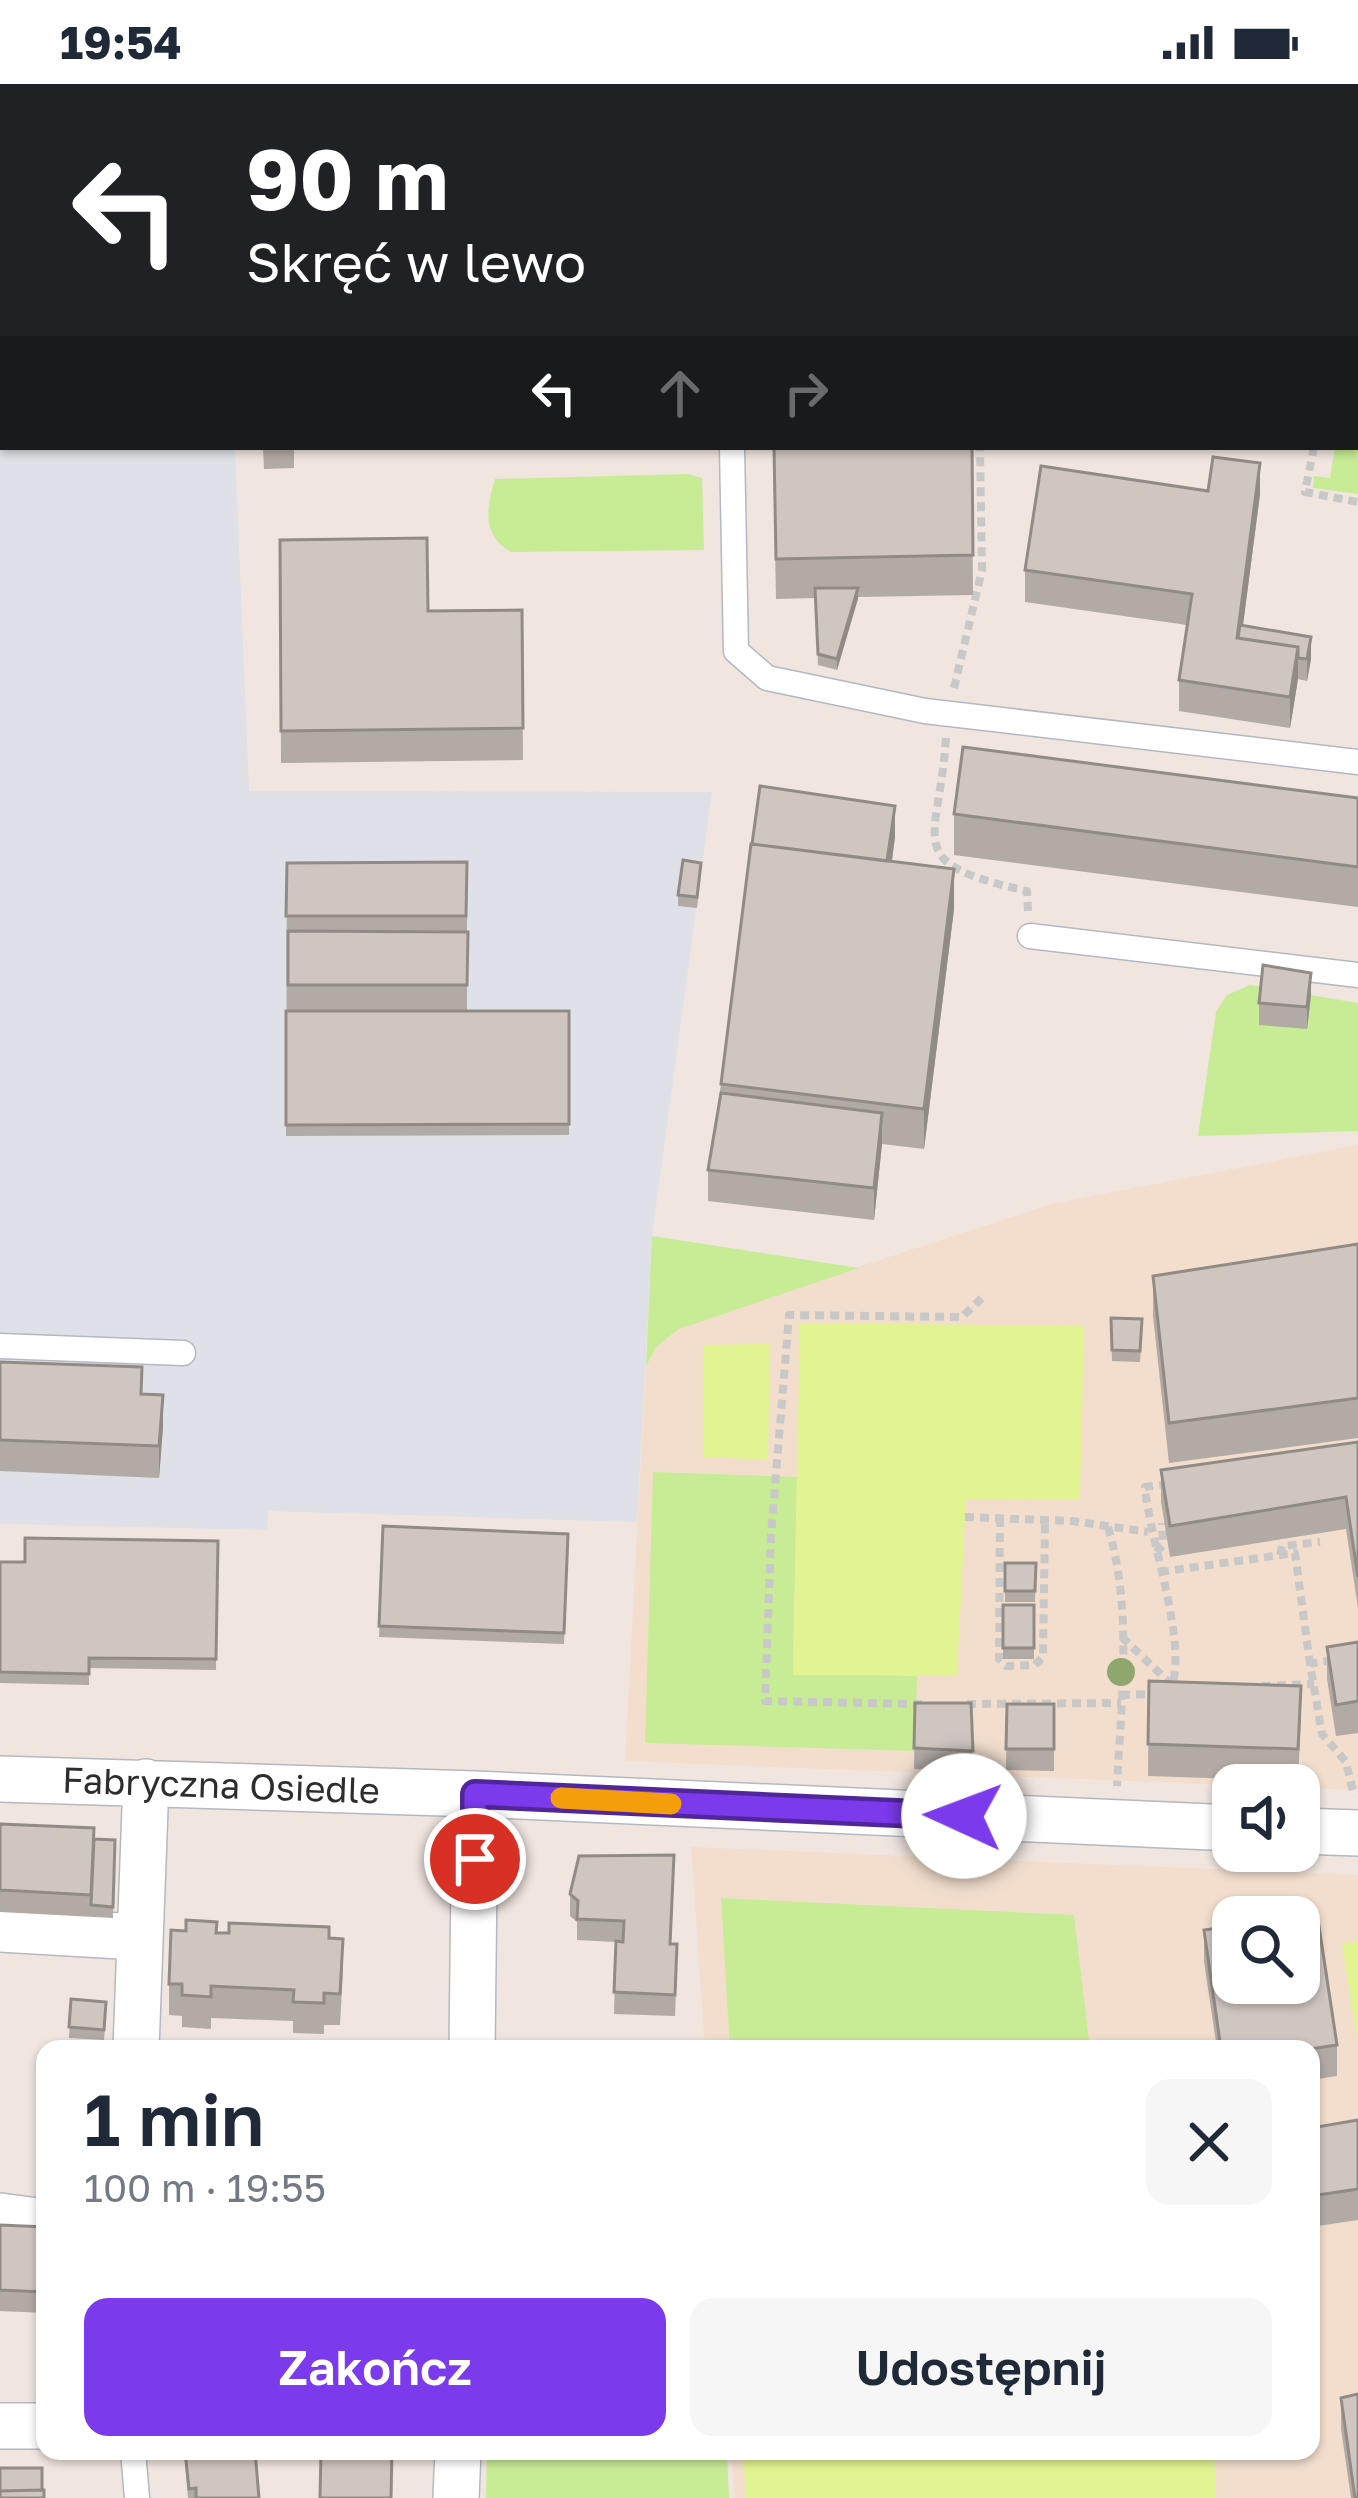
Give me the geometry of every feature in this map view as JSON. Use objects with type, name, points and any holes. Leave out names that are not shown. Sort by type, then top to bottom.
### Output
[{"type":"street","name":"Fabryczna Osiedle","points":[[0,1779],[475,1794],[1212,1827]]},
{"type":"street","points":[[136,2040],[146,1782]]},
{"type":"street","points":[[472,2040],[475,1794]]},
{"type":"street","points":[[1320,1826],[1357,1818]]},
{"type":"street","points":[[0,1928],[138,1937]]},
{"type":"street","points":[[0,2216],[36,2221]]},
{"type":"street","points":[[0,2426],[36,2426]]},
{"type":"street","points":[[456,2498],[458,2460]]},
{"type":"lane","points":[[732,450],[736,651],[767,678],[925,711],[1358,762]]},
{"type":"lane","points":[[1030,936],[1358,975]]},
{"type":"lane","points":[[0,1346],[183,1353]]},
{"type":"lane","points":[[135,2460],[137,2498]]},
{"type":"path","points":[[1313,450],[1305,492],[1358,502]]},
{"type":"path","points":[[928,1704],[765,1701],[771,1535],[789,1315],[962,1317],[985,1295]]},
{"type":"path","points":[[1173,1688],[1167,1597],[1149,1532],[1145,1487],[1192,1480]]},
{"type":"path","points":[[965,1516],[1149,1532]]},
{"type":"path","points":[[1000,1518],[999,1659],[1006,1666],[1035,1665],[1043,1657],[1045,1520]]},
{"type":"path","points":[[1155,1553],[1163,1545],[1162,1522]]},
{"type":"path","points":[[1108,1527],[1119,1563],[1122,1637],[1117,1786]]},
{"type":"path","points":[[1280,1555],[1282,1546],[1320,1541]]},
{"type":"path","points":[[1160,1572],[1295,1553],[1322,1733],[1346,1762],[1357,1818]]},
{"type":"path","points":[[998,1608],[1043,1608]]},
{"type":"path","points":[[1122,1637],[1173,1688]]},
{"type":"path","points":[[1310,1664],[1342,1659]]},
{"type":"path","points":[[1244,1686],[1314,1684]]},
{"type":"path","points":[[952,1704],[1121,1699],[1197,1688]]},
{"type":"path","points":[[1346,1762],[1358,1758]]},
{"type":"shaded area","points":[[0,450],[235,450],[249,791],[712,792],[652,1236],[637,1522],[268,1511],[267,1530],[0,1524]]},
{"type":"shaded area","points":[[1358,1145],[1358,1790],[1320,1788],[1320,1764],[1212,1764],[1212,1784],[625,1761],[646,1366],[657,1346],[678,1329],[736,1307],[1051,1204]]},
{"type":"shaded area","points":[[691,1847],[1358,1875],[1358,2498],[735,2498],[732,2460],[1320,2460],[1320,2040],[704,2040]]},
{"type":"green space","points":[[1335,450],[1358,450],[1358,494],[1313,488],[1314,476],[1330,478]]},
{"type":"green space","points":[[688,474],[702,478],[704,550],[511,552],[491,530],[488,511],[495,479]]},
{"type":"green space","points":[[1250,985],[1358,1003],[1358,1131],[1198,1136],[1216,1012],[1227,995]]},
{"type":"green space","points":[[652,1236],[859,1268],[679,1329],[657,1346],[646,1366]]},
{"type":"green space","points":[[800,1323],[1084,1326],[1080,1500],[966,1499],[957,1675],[793,1675]]},
{"type":"green space","points":[[770,1344],[768,1460],[704,1457],[703,1345]]},
{"type":"green space","points":[[653,1472],[797,1477],[793,1674],[917,1676],[915,1751],[645,1743]]},
{"type":"green space","points":[[721,1898],[1074,1915],[1089,2040],[729,2040]]},
{"type":"green space","points":[[1358,1941],[1358,2045],[1342,1944]]},
{"type":"green space","points":[[487,2460],[727,2460],[729,2498],[486,2498]]},
{"type":"green space","points":[[744,2460],[1214,2460],[1216,2498],[746,2498]]},
{"type":"building","points":[[774,450],[972,450],[973,555],[776,559]]},
{"type":"building","points":[[1213,457],[1260,463],[1237,638],[1298,647],[1290,697],[1179,680],[1192,594],[1025,570],[1041,466],[1208,491]]},
{"type":"building","points":[[427,538],[428,611],[522,610],[523,728],[281,731],[280,540]]},
{"type":"building","points":[[815,588],[858,588],[837,659],[818,654]]},
{"type":"building","points":[[1240,625],[1311,637],[1307,659],[1298,658],[1298,647],[1238,638]]},
{"type":"building","points":[[963,747],[1358,798],[1358,867],[954,814]]},
{"type":"building","points":[[760,786],[895,806],[887,861],[752,844]]},
{"type":"building","points":[[751,844],[954,869],[924,1109],[721,1084]]},
{"type":"building","points":[[683,860],[701,863],[697,897],[678,895]]},
{"type":"building","points":[[467,862],[466,916],[286,916],[287,863]]},
{"type":"building","points":[[288,931],[468,932],[467,985],[288,985]]},
{"type":"building","points":[[1263,965],[1311,973],[1307,1007],[1259,1003]]},
{"type":"building","points":[[286,1011],[569,1011],[569,1124],[286,1125]]},
{"type":"building","points":[[721,1093],[882,1113],[874,1188],[708,1170]]},
{"type":"building","points":[[1358,1244],[1358,1398],[1169,1423],[1153,1276]]},
{"type":"building","points":[[1111,1318],[1142,1319],[1140,1351],[1112,1350]]},
{"type":"building","points":[[0,1362],[142,1367],[141,1394],[163,1395],[159,1446],[0,1440]]},
{"type":"building","points":[[1358,1442],[1358,1577],[1346,1497],[1170,1526],[1161,1470]]},
{"type":"building","points":[[383,1526],[568,1534],[564,1633],[379,1626]]},
{"type":"building","points":[[25,1538],[218,1541],[216,1659],[89,1658],[89,1674],[0,1672],[0,1562],[25,1562]]},
{"type":"building","points":[[1005,1563],[1036,1563],[1035,1591],[1005,1591]]},
{"type":"building","points":[[1003,1605],[1034,1605],[1034,1648],[1003,1648]]},
{"type":"building","points":[[1358,1642],[1358,1701],[1336,1705],[1327,1647]]},
{"type":"building","points":[[1149,1681],[1301,1686],[1298,1749],[1148,1744]]},
{"type":"building","points":[[915,1703],[971,1703],[973,1751],[914,1748]]},
{"type":"building","points":[[1007,1704],[1054,1704],[1054,1749],[1006,1749]]},
{"type":"building","points":[[0,1824],[94,1828],[91,1895],[0,1890]]},
{"type":"building","points":[[94,1839],[115,1840],[113,1907],[91,1905]]},
{"type":"building","points":[[674,1855],[670,1944],[677,1944],[675,1995],[614,1992],[616,1941],[623,1942],[624,1921],[577,1919],[578,1901],[570,1894],[579,1856]]},
{"type":"building","points":[[186,1920],[217,1922],[216,1933],[229,1933],[229,1923],[329,1927],[329,1938],[343,1939],[340,1994],[324,1993],[324,2003],[293,2002],[294,1990],[211,1986],[211,1997],[182,1995],[182,1984],[169,1984],[171,1930],[186,1931]]},
{"type":"building","points":[[1212,1929],[1212,1986],[1204,1930]]},
{"type":"building","points":[[1320,1933],[1337,2045],[1320,2048],[1320,2040],[1220,2040],[1215,2004],[1320,2004]]},
{"type":"building","points":[[71,1999],[106,2002],[104,2030],[69,2027]]},
{"type":"building","points":[[1358,2120],[1358,2189],[1320,2195],[1320,2126]]},
{"type":"building","points":[[0,2225],[36,2227],[36,2292],[0,2290]]},
{"type":"building","points":[[1358,2394],[1358,2498],[1355,2498],[1341,2398]]},
{"type":"building","points":[[186,2460],[256,2460],[259,2498],[196,2498],[196,2488],[189,2489]]},
{"type":"building","points":[[321,2460],[392,2460],[391,2498],[320,2498]]},
{"type":"building","points":[[0,2468],[42,2468],[42,2490],[0,2491]]},
{"type":"building","points":[[44,2490],[44,2498],[0,2498],[0,2491]]},
{"type":"slow traffic","points":[[561,1798],[671,1804]]},
{"type":"route","points":[[475,1859],[475,1794],[964,1816]]}]
